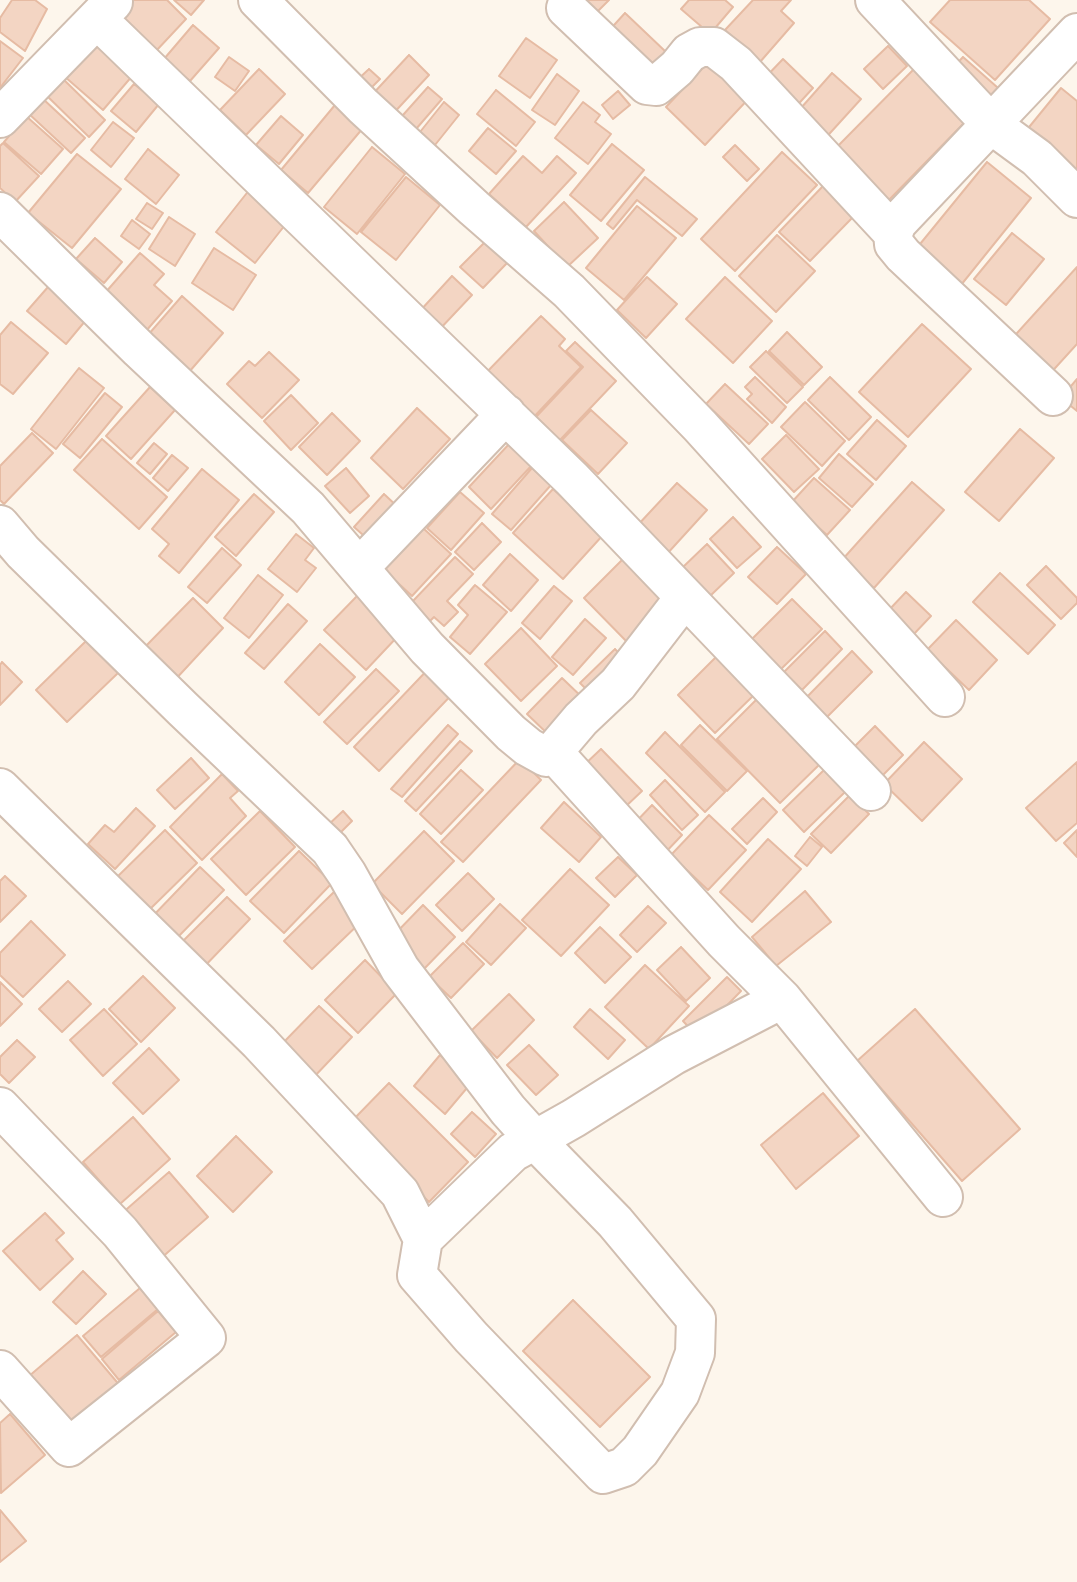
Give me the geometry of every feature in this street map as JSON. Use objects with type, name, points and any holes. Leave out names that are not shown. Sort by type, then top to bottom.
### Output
[{"type":"street","points":[[258,0],[363,106],[569,291],[700,426],[945,697]]},
{"type":"street","points":[[875,0],[992,125],[1037,158],[1077,198]]},
{"type":"street","points":[[566,8],[647,85],[656,86],[677,68],[689,53],[700,47],[713,47],[736,64],[893,233]]},
{"type":"street","points":[[0,118],[106,9],[572,479],[872,791]]},
{"type":"street","points":[[1053,396],[903,255],[894,244],[893,233],[897,223],[1077,33]]},
{"type":"street","points":[[0,212],[139,349],[308,508],[427,648],[528,747],[546,757],[553,752],[618,684],[685,597]]},
{"type":"street","points":[[359,568],[506,414]]},
{"type":"street","points":[[0,525],[23,552],[330,849],[400,969],[508,1110],[535,1140],[615,1222],[696,1319],[695,1353],[680,1393],[656,1429],[624,1467],[603,1474],[471,1337],[417,1275],[424,1239],[513,1152],[535,1140],[674,1055],[782,999]]},
{"type":"street","points":[[553,752],[724,941],[782,999],[943,1197]]},
{"type":"street","points":[[0,788],[259,1042],[400,1193],[424,1239]]},
{"type":"street","points":[[0,1107],[120,1232],[206,1338],[69,1447],[0,1370]]},
{"type":"building","points":[[12,0],[35,0],[47,9],[25,51],[0,32],[0,18]]},
{"type":"building","points":[[131,0],[167,0],[186,19],[156,51],[118,14]]},
{"type":"building","points":[[174,0],[204,0],[191,15]]},
{"type":"building","points":[[580,0],[609,0],[595,14]]},
{"type":"building","points":[[689,0],[725,0],[733,7],[710,34],[681,9]]},
{"type":"building","points":[[753,0],[791,0],[781,11],[794,23],[760,62],[725,30]]},
{"type":"building","points":[[950,0],[1029,0],[1050,19],[995,80],[930,22]]},
{"type":"building","points":[[625,13],[666,52],[645,74],[605,35]]},
{"type":"building","points":[[193,25],[219,48],[190,81],[164,59]]},
{"type":"building","points":[[526,38],[557,60],[530,98],[499,76]]},
{"type":"building","points":[[0,41],[23,58],[0,88]]},
{"type":"building","points":[[94,41],[133,75],[103,110],[64,76]]},
{"type":"building","points":[[888,46],[907,66],[883,89],[864,69]]},
{"type":"building","points":[[409,55],[429,75],[390,117],[369,98]]},
{"type":"building","points":[[714,56],[753,94],[705,145],[666,107]]},
{"type":"building","points":[[229,57],[249,71],[235,91],[215,77]]},
{"type":"building","points":[[963,57],[1006,95],[993,109],[951,70]]},
{"type":"building","points":[[783,59],[813,88],[791,112],[759,84]]},
{"type":"building","points":[[259,69],[285,94],[246,135],[220,110]]},
{"type":"building","points":[[369,69],[380,79],[365,94],[354,83]]},
{"type":"building","points":[[914,69],[966,121],[885,204],[832,152]]},
{"type":"building","points":[[832,73],[861,99],[821,143],[793,117]]},
{"type":"building","points":[[557,74],[579,91],[555,125],[532,110]]},
{"type":"building","points":[[61,77],[105,120],[89,137],[45,94]]},
{"type":"building","points":[[134,84],[159,104],[136,132],[111,111]]},
{"type":"building","points":[[428,87],[442,99],[410,136],[395,124]]},
{"type":"building","points":[[1061,88],[1077,101],[1077,173],[1021,137]]},
{"type":"building","points":[[496,90],[535,122],[516,146],[477,114]]},
{"type":"building","points":[[618,91],[630,105],[613,119],[602,105]]},
{"type":"building","points":[[42,98],[85,138],[71,153],[28,113]]},
{"type":"building","points":[[444,102],[459,115],[427,155],[412,142]]},
{"type":"building","points":[[583,102],[600,115],[595,122],[611,134],[588,164],[555,138]]},
{"type":"building","points":[[335,105],[363,128],[308,193],[281,170]]},
{"type":"building","points":[[26,116],[63,149],[41,174],[4,142]]},
{"type":"building","points":[[281,116],[303,135],[279,164],[256,145]]},
{"type":"building","points":[[113,122],[134,138],[111,167],[91,150]]},
{"type":"building","points":[[488,128],[516,151],[496,174],[469,151]]},
{"type":"building","points":[[3,143],[39,176],[15,202],[0,188],[0,146]]},
{"type":"building","points":[[612,144],[644,170],[601,221],[570,195]]},
{"type":"building","points":[[735,145],[759,169],[747,181],[723,157]]},
{"type":"building","points":[[372,147],[405,174],[357,234],[324,207]]},
{"type":"building","points":[[148,149],[179,175],[156,204],[125,179]]},
{"type":"building","points":[[782,152],[817,185],[735,271],[701,239]]},
{"type":"building","points":[[77,154],[121,189],[72,248],[28,213]]},
{"type":"building","points":[[523,156],[542,173],[557,156],[576,173],[526,227],[489,194]]},
{"type":"building","points":[[987,162],[1031,198],[961,285],[916,249]]},
{"type":"building","points":[[406,177],[440,205],[396,260],[361,232]]},
{"type":"building","points":[[645,177],[697,219],[682,236],[637,200],[613,229],[607,224]]},
{"type":"building","points":[[823,186],[854,216],[810,261],[779,232]]},
{"type":"building","points":[[250,189],[289,220],[255,263],[216,232]]},
{"type":"building","points":[[564,202],[598,238],[567,267],[534,231]]},
{"type":"building","points":[[147,203],[163,213],[152,229],[136,219]]},
{"type":"building","points":[[637,206],[676,238],[624,300],[586,268]]},
{"type":"building","points":[[169,217],[195,234],[175,266],[149,249]]},
{"type":"building","points":[[132,220],[150,234],[139,249],[121,236]]},
{"type":"building","points":[[1012,233],[1044,259],[1006,305],[974,279]]},
{"type":"building","points":[[777,235],[815,271],[776,312],[739,276]]},
{"type":"building","points":[[95,238],[122,262],[104,283],[76,259]]},
{"type":"building","points":[[486,241],[508,262],[483,288],[460,267]]},
{"type":"building","points":[[214,248],[256,275],[233,310],[192,283]]},
{"type":"building","points":[[140,253],[164,274],[154,285],[172,301],[146,331],[105,293]]},
{"type":"building","points":[[1077,267],[1077,344],[1047,377],[1008,343]]},
{"type":"building","points":[[452,276],[472,295],[438,331],[419,312]]},
{"type":"building","points":[[647,277],[677,304],[646,338],[617,310]]},
{"type":"building","points":[[725,277],[772,321],[733,363],[686,319]]},
{"type":"building","points":[[48,287],[86,320],[66,344],[27,311]]},
{"type":"building","points":[[182,296],[223,333],[189,372],[148,335]]},
{"type":"building","points":[[541,316],[565,339],[559,346],[581,367],[531,420],[484,375]]},
{"type":"building","points":[[11,322],[48,353],[13,394],[0,384],[0,335]]},
{"type":"building","points":[[922,324],[971,369],[908,437],[859,392]]},
{"type":"building","points":[[787,332],[822,367],[804,385],[769,351]]},
{"type":"building","points":[[575,342],[616,381],[560,440],[536,417],[583,367],[566,351]]},
{"type":"building","points":[[766,351],[803,387],[787,403],[750,367]]},
{"type":"building","points":[[269,352],[299,380],[262,418],[227,384],[249,361],[255,366]]},
{"type":"building","points":[[79,368],[104,388],[56,449],[31,429]]},
{"type":"building","points":[[755,377],[786,407],[772,423],[747,399],[752,394],[745,387]]},
{"type":"building","points":[[830,377],[871,417],[849,440],[808,400]]},
{"type":"building","points":[[1077,379],[1077,411],[1061,398]]},
{"type":"building","points":[[725,384],[768,424],[749,444],[706,404]]},
{"type":"building","points":[[150,387],[175,410],[131,459],[106,436]]},
{"type":"building","points":[[105,393],[122,407],[80,458],[63,444]]},
{"type":"building","points":[[291,395],[318,423],[291,450],[264,421]]},
{"type":"building","points":[[805,402],[845,441],[822,466],[781,427]]},
{"type":"building","points":[[417,408],[450,439],[403,489],[371,458]]},
{"type":"building","points":[[591,410],[627,443],[598,474],[562,440]]},
{"type":"building","points":[[332,413],[360,441],[327,475],[299,447]]},
{"type":"building","points":[[877,420],[906,446],[876,480],[847,454]]},
{"type":"building","points":[[1020,429],[1054,458],[999,521],[965,492]]},
{"type":"building","points":[[32,433],[53,453],[4,504],[0,500],[0,466]]},
{"type":"building","points":[[786,435],[819,469],[794,492],[762,459]]},
{"type":"building","points":[[102,439],[167,497],[139,529],[74,470]]},
{"type":"building","points":[[154,443],[167,454],[150,474],[137,463]]},
{"type":"building","points":[[510,443],[533,464],[491,509],[469,487]]},
{"type":"building","points":[[839,454],[873,484],[852,507],[819,478]]},
{"type":"building","points":[[172,455],[188,468],[168,491],[153,478]]},
{"type":"building","points":[[346,468],[369,496],[350,513],[325,486]]},
{"type":"building","points":[[532,468],[551,485],[511,530],[492,514]]},
{"type":"building","points":[[202,469],[239,500],[179,573],[159,556],[169,544],[152,529]]},
{"type":"building","points":[[814,478],[850,510],[827,535],[791,503]]},
{"type":"building","points":[[912,482],[944,510],[874,588],[842,560]]},
{"type":"building","points":[[677,483],[707,510],[666,555],[636,527]]},
{"type":"building","points":[[553,489],[603,535],[563,579],[513,533]]},
{"type":"building","points":[[460,492],[484,513],[451,550],[427,528]]},
{"type":"building","points":[[254,494],[274,512],[236,556],[215,537]]},
{"type":"building","points":[[384,494],[401,510],[371,542],[354,527]]},
{"type":"building","points":[[733,517],[761,547],[737,568],[710,539]]},
{"type":"building","points":[[482,523],[501,542],[474,570],[455,552]]},
{"type":"building","points":[[423,528],[451,554],[412,596],[384,570]]},
{"type":"building","points":[[296,534],[314,548],[305,560],[316,568],[297,592],[268,569]]},
{"type":"building","points":[[707,544],[734,573],[709,597],[682,568]]},
{"type":"building","points":[[777,547],[806,574],[777,604],[748,577]]},
{"type":"building","points":[[222,548],[241,565],[207,603],[188,587]]},
{"type":"building","points":[[510,554],[538,580],[511,611],[483,585]]},
{"type":"building","points":[[455,557],[473,574],[447,601],[458,612],[444,626],[434,617],[430,621],[412,602]]},
{"type":"building","points":[[624,558],[670,604],[630,645],[584,598]]},
{"type":"building","points":[[1046,566],[1077,598],[1077,603],[1061,619],[1027,585]]},
{"type":"building","points":[[1000,573],[1055,625],[1028,654],[973,602]]},
{"type":"building","points":[[258,575],[283,595],[249,638],[224,618]]},
{"type":"building","points":[[475,585],[507,612],[470,654],[450,637],[468,615],[458,605]]},
{"type":"building","points":[[554,586],[572,601],[540,639],[522,623]]},
{"type":"building","points":[[906,592],[931,616],[913,635],[888,611]]},
{"type":"building","points":[[358,595],[399,635],[366,670],[324,630]]},
{"type":"building","points":[[193,598],[223,628],[173,682],[141,651]]},
{"type":"building","points":[[792,599],[822,629],[776,674],[747,644]]},
{"type":"building","points":[[288,604],[307,621],[264,669],[245,653]]},
{"type":"building","points":[[585,619],[606,638],[573,675],[552,657]]},
{"type":"building","points":[[956,620],[997,660],[969,690],[927,650]]},
{"type":"building","points":[[521,628],[557,666],[521,701],[485,664]]},
{"type":"building","points":[[825,631],[842,649],[802,690],[784,672]]},
{"type":"building","points":[[86,641],[118,673],[67,722],[36,690]]},
{"type":"building","points":[[320,644],[355,677],[319,715],[285,682]]},
{"type":"building","points":[[615,649],[628,663],[594,697],[580,683]]},
{"type":"building","points":[[852,651],[872,672],[823,721],[803,701]]},
{"type":"building","points":[[718,655],[756,693],[715,733],[678,695]]},
{"type":"building","points":[[2,662],[22,682],[0,705],[0,665]]},
{"type":"building","points":[[434,663],[459,687],[379,771],[354,747]]},
{"type":"building","points":[[376,669],[399,691],[347,744],[324,722]]},
{"type":"building","points":[[562,678],[587,702],[552,738],[527,714]]},
{"type":"building","points":[[759,697],[822,762],[780,803],[717,739]]},
{"type":"building","points":[[448,725],[458,734],[402,797],[391,789]]},
{"type":"building","points":[[700,725],[747,771],[727,791],[681,745]]},
{"type":"building","points":[[875,726],[903,755],[881,777],[853,748]]},
{"type":"building","points":[[665,732],[725,792],[705,812],[646,753]]},
{"type":"building","points":[[460,741],[472,751],[416,811],[405,801]]},
{"type":"building","points":[[924,742],[962,779],[922,821],[884,784]]},
{"type":"building","points":[[601,749],[642,791],[623,809],[582,767]]},
{"type":"building","points":[[191,758],[209,778],[175,809],[157,790]]},
{"type":"building","points":[[520,759],[541,780],[463,862],[441,842]]},
{"type":"building","points":[[1077,762],[1077,823],[1056,841],[1026,808]]},
{"type":"building","points":[[461,770],[483,790],[441,834],[420,814]]},
{"type":"building","points":[[824,770],[845,792],[804,832],[783,810]]},
{"type":"building","points":[[222,774],[238,791],[230,798],[246,816],[202,860],[170,827]]},
{"type":"building","points":[[665,780],[698,815],[682,830],[650,795]]},
{"type":"building","points":[[850,795],[869,814],[831,853],[811,834]]},
{"type":"building","points":[[763,798],[777,812],[747,844],[732,829]]},
{"type":"building","points":[[564,802],[601,837],[579,862],[541,828]]},
{"type":"building","points":[[652,805],[682,835],[662,856],[632,826]]},
{"type":"building","points":[[136,808],[155,826],[115,869],[88,844],[105,825],[114,832]]},
{"type":"building","points":[[260,811],[295,847],[246,895],[211,859]]},
{"type":"building","points":[[343,811],[352,821],[335,838],[326,827]]},
{"type":"building","points":[[709,815],[746,850],[708,890],[671,855]]},
{"type":"building","points":[[165,830],[197,863],[145,914],[113,881]]},
{"type":"building","points":[[1077,830],[1077,857],[1064,843]]},
{"type":"building","points":[[424,831],[454,861],[402,914],[372,884]]},
{"type":"building","points":[[810,837],[822,847],[807,866],[795,856]]},
{"type":"building","points":[[768,839],[801,869],[752,922],[720,892]]},
{"type":"building","points":[[299,851],[332,883],[284,933],[250,901]]},
{"type":"building","points":[[618,857],[637,875],[615,897],[596,878]]},
{"type":"building","points":[[200,867],[224,890],[173,942],[150,919]]},
{"type":"building","points":[[570,869],[609,905],[561,956],[522,920]]},
{"type":"building","points":[[468,873],[494,899],[462,931],[436,905]]},
{"type":"building","points":[[5,876],[26,896],[0,922],[0,881]]},
{"type":"building","points":[[336,890],[364,919],[312,969],[284,941]]},
{"type":"building","points":[[805,891],[831,922],[776,966],[752,937]]},
{"type":"building","points":[[227,897],[250,919],[200,971],[176,948]]},
{"type":"building","points":[[500,904],[526,928],[491,965],[466,942]]},
{"type":"building","points":[[423,905],[455,937],[423,970],[391,938]]},
{"type":"building","points":[[648,906],[666,923],[637,952],[620,935]]},
{"type":"building","points":[[31,921],[65,955],[23,997],[0,975],[0,953]]},
{"type":"building","points":[[600,927],[631,957],[605,983],[575,953]]},
{"type":"building","points":[[463,943],[484,964],[451,998],[429,977]]},
{"type":"building","points":[[681,947],[710,978],[686,1001],[657,970]]},
{"type":"building","points":[[365,960],[397,993],[358,1033],[325,1000]]},
{"type":"building","points":[[645,965],[689,1006],[649,1049],[605,1007]]},
{"type":"building","points":[[143,976],[175,1008],[141,1042],[109,1009]]},
{"type":"building","points":[[727,977],[741,991],[697,1036],[683,1021]]},
{"type":"building","points":[[68,981],[91,1004],[62,1032],[39,1009]]},
{"type":"building","points":[[0,982],[22,1004],[0,1026]]},
{"type":"building","points":[[509,994],[534,1020],[497,1058],[471,1031]]},
{"type":"building","points":[[319,1006],[352,1037],[312,1079],[279,1047]]},
{"type":"building","points":[[104,1009],[137,1044],[103,1076],[70,1040]]},
{"type":"building","points":[[590,1009],[625,1040],[608,1059],[574,1027]]},
{"type":"building","points":[[915,1009],[1020,1129],[962,1181],[857,1061]]},
{"type":"building","points":[[17,1040],[35,1057],[9,1083],[0,1074],[0,1057]]},
{"type":"building","points":[[529,1045],[558,1075],[536,1095],[507,1065]]},
{"type":"building","points":[[149,1048],[179,1080],[143,1114],[113,1083]]},
{"type":"building","points":[[440,1055],[472,1082],[445,1114],[414,1086]]},
{"type":"building","points":[[389,1083],[468,1162],[429,1202],[350,1123]]},
{"type":"building","points":[[823,1093],[859,1136],[796,1189],[761,1145]]},
{"type":"building","points":[[472,1112],[496,1134],[475,1157],[451,1134]]},
{"type":"building","points":[[133,1117],[170,1159],[120,1204],[83,1162]]},
{"type":"building","points":[[236,1136],[272,1172],[233,1212],[197,1176]]},
{"type":"building","points":[[169,1172],[208,1217],[159,1260],[120,1215]]},
{"type":"building","points":[[45,1213],[64,1233],[56,1240],[73,1259],[40,1290],[3,1251]]},
{"type":"building","points":[[83,1271],[106,1294],[76,1324],[53,1302]]},
{"type":"building","points":[[140,1288],[158,1309],[101,1357],[83,1336]]},
{"type":"building","points":[[573,1300],[650,1377],[600,1427],[523,1351]]},
{"type":"building","points":[[158,1311],[176,1332],[119,1380],[102,1359]]},
{"type":"building","points":[[77,1335],[122,1388],[73,1430],[28,1377]]},
{"type":"building","points":[[10,1414],[45,1455],[1,1493],[0,1423]]},
{"type":"building","points":[[0,1510],[26,1541],[0,1562]]}]
